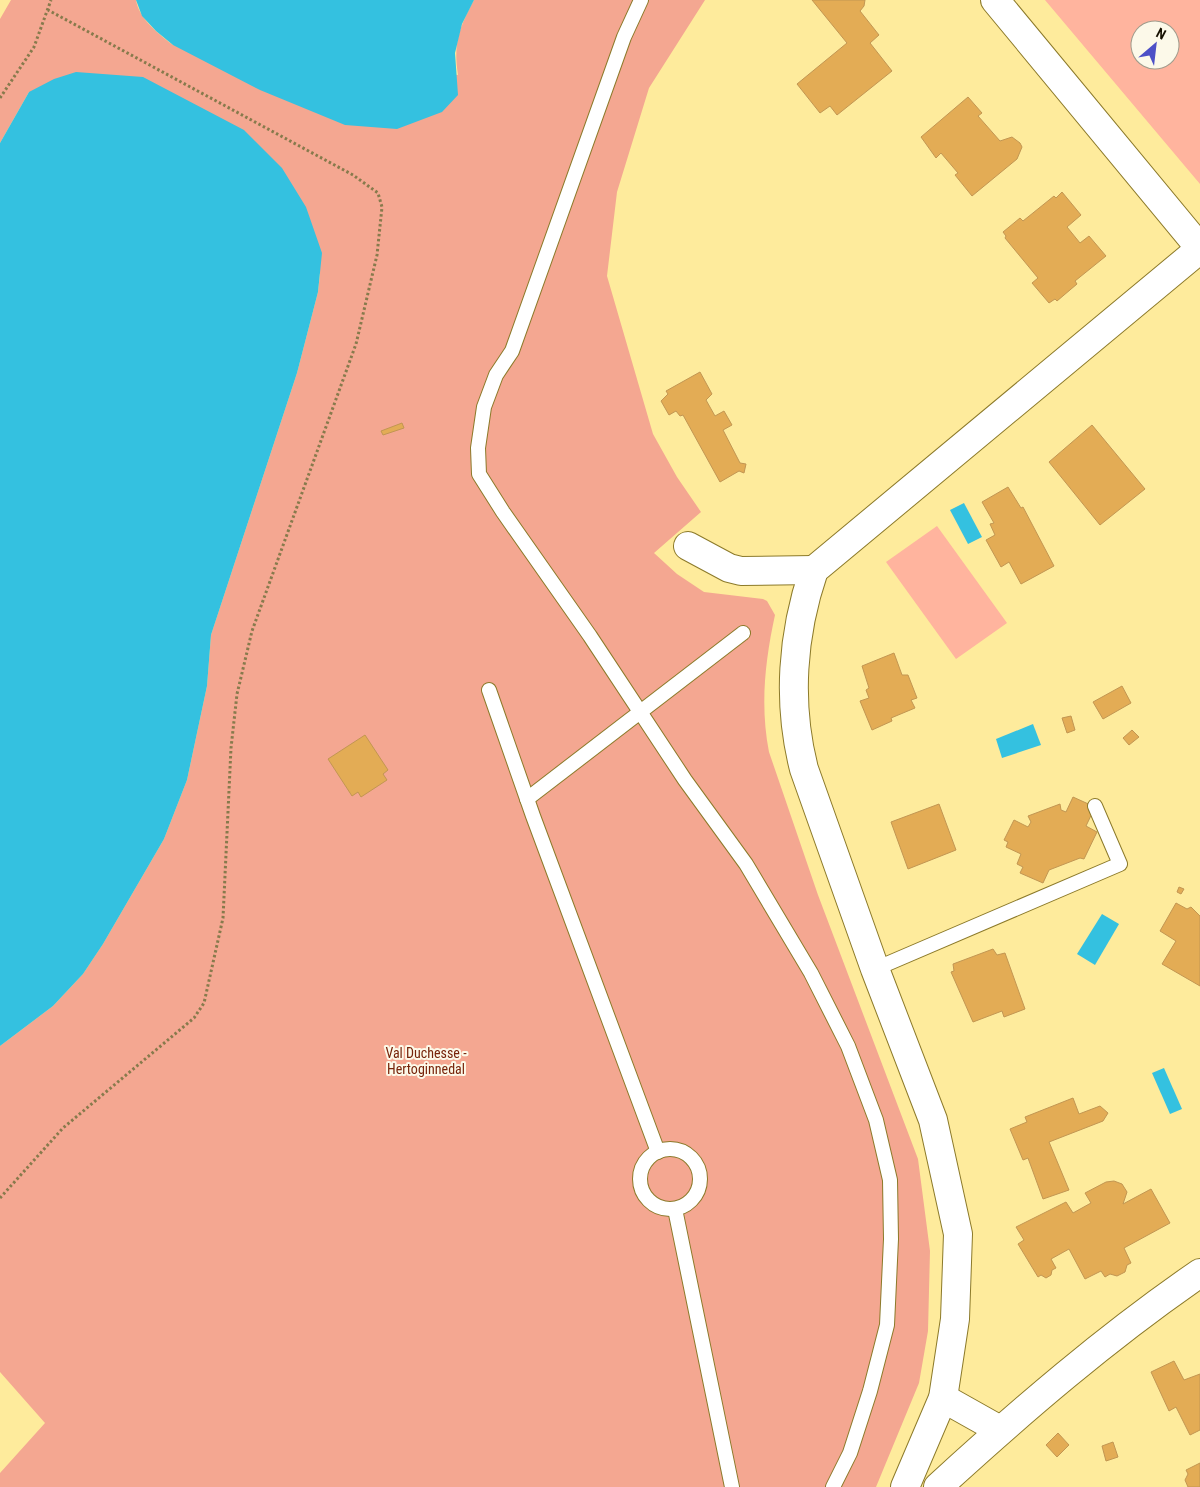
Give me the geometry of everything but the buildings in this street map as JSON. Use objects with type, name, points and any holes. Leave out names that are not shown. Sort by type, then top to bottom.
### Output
[{"type":"street","points":[[905,1487],[943,1398],[955,1319],[958,1234],[933,1120],[875,969],[804,769],[796,739],[793,704],[796,645],[804,600],[814,570],[1200,249],[995,0]]},
{"type":"street","points":[[688,546],[729,568],[741,571],[814,570]]},
{"type":"street","points":[[938,1487],[1000,1430],[1110,1339],[1199,1277]]},
{"type":"street","points":[[943,1398],[1000,1430]]},
{"type":"lane","points":[[640,0],[624,37],[512,350],[496,375],[484,406],[478,448],[479,474],[685,780],[746,864],[811,973],[848,1046],[876,1120],[890,1180],[891,1238],[887,1325],[870,1391],[850,1453],[833,1487]]},
{"type":"lane","points":[[527,798],[743,633]]},
{"type":"lane","points":[[489,690],[658,1152]]},
{"type":"lane","points":[[875,969],[1120,864],[1095,806]]},
{"type":"lane","points":[[674,1149],[684,1152],[698,1166],[700,1176],[696,1196],[688,1203],[675,1209],[660,1207],[651,1203],[641,1186],[642,1168],[647,1159],[658,1152],[674,1149]]},
{"type":"lane","points":[[675,1209],[732,1487]]},
{"type":"path","points":[[0,98],[34,47],[52,0]]},
{"type":"path","points":[[0,1198],[64,1128],[194,1018],[204,1003],[223,918],[231,748],[237,694],[252,631],[356,344],[377,255],[382,207],[378,193],[354,174],[48,10]]},
{"type":"shaded area","points":[[1045,0],[1200,0],[1200,184]]},
{"type":"shaded area","points":[[937,526],[1007,623],[956,659],[886,562]]},
{"type":"green space","name":"Val Duchesse - Hertoginnedal","points":[[11,0],[136,0],[145,20],[173,45],[458,75],[456,54],[458,36],[474,0],[705,0],[649,88],[617,192],[607,276],[653,434],[677,477],[701,512],[654,553],[677,574],[704,592],[763,599],[767,601],[775,615],[766,666],[764,701],[769,752],[818,895],[918,1159],[930,1251],[928,1331],[919,1383],[876,1487],[0,1487],[0,1473],[45,1423],[0,1372],[0,1046],[53,1006],[83,974],[103,944],[164,839],[187,780],[207,686],[211,635],[297,373],[318,292],[320,274],[29,92],[0,143],[0,19]]},
{"type":"water","points":[[136,0],[474,0],[462,24],[455,53],[458,95],[442,112],[397,129],[345,125],[260,90],[173,45],[142,16]]},
{"type":"water","points":[[76,72],[143,77],[244,130],[282,168],[306,207],[322,253],[318,292],[297,373],[211,635],[207,686],[187,780],[164,839],[103,944],[83,974],[53,1006],[0,1046],[0,143],[29,92],[54,79]]},
{"type":"water","points":[[964,503],[982,537],[968,544],[950,510]]},
{"type":"water","points":[[1033,724],[1041,745],[1002,758],[996,739]]},
{"type":"water","points":[[1102,914],[1119,924],[1095,965],[1077,954]]},
{"type":"water","points":[[1164,1068],[1182,1109],[1170,1114],[1152,1073]]}]
